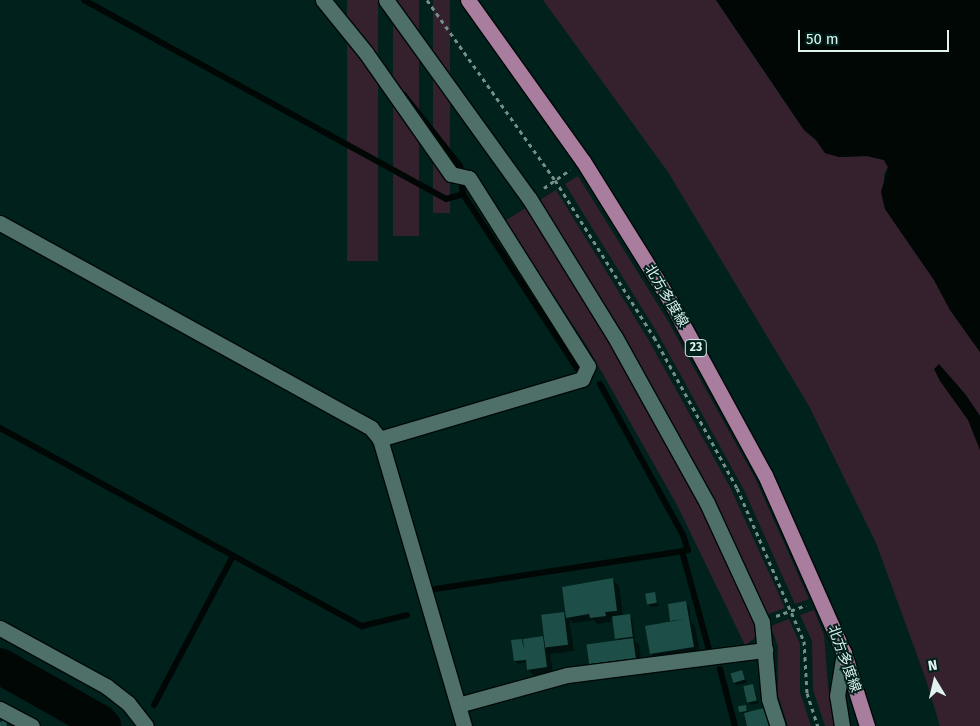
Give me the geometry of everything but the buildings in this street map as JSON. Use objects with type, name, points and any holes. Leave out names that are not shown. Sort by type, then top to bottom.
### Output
[{"type":"main road","name":"北方多度線","points":[[468,0],[583,161],[670,301],[765,475],[844,653],[867,726]]},
{"type":"street","points":[[323,0],[366,52],[451,174],[469,178],[588,366],[582,379],[380,439]]},
{"type":"street","points":[[386,0],[529,198],[615,337],[707,503],[762,622],[769,699],[778,726]]},
{"type":"street","points":[[0,223],[371,428],[380,439],[464,726]]},
{"type":"street","points":[[0,628],[106,686],[128,704],[146,726]]},
{"type":"street","points":[[458,705],[567,675],[765,650]]},
{"type":"street","points":[[842,726],[837,696],[844,653]]},
{"type":"street","points":[[0,708],[32,726]]},
{"type":"path","points":[[427,0],[555,180],[654,337],[737,488],[804,641],[807,693],[818,726]]},
{"type":"path","points":[[762,622],[821,599]]},
{"type":"shaded area","points":[[347,0],[378,0],[378,261],[347,261]]},
{"type":"shaded area","points":[[393,0],[419,0],[419,236],[393,236]]},
{"type":"shaded area","points":[[433,0],[450,0],[450,213],[433,213]]},
{"type":"shaded area","points":[[543,0],[716,0],[804,130],[816,140],[825,153],[839,157],[867,156],[884,160],[888,167],[884,174],[885,209],[934,280],[950,310],[980,352],[980,416],[956,383],[980,450],[980,726],[940,726],[925,677],[876,543],[809,406],[668,172]]},
{"type":"shaded area","points":[[716,0],[980,0],[980,352],[950,310],[934,280],[885,209],[881,192],[888,167],[884,160],[867,156],[839,157],[825,153],[816,140],[804,130]]},
{"type":"shaded area","points":[[578,176],[668,321],[756,480],[809,599],[795,604],[744,490],[658,334],[565,184]]},
{"type":"shaded area","points":[[556,190],[648,339],[730,487],[785,608],[766,615],[538,201]]},
{"type":"shaded area","points":[[527,207],[609,340],[701,505],[757,629],[754,639],[745,645],[677,505],[587,346],[505,221]]},
{"type":"shaded area","points":[[939,364],[966,395],[980,416],[980,450],[968,420],[940,381],[934,369]]},
{"type":"shaded area","points":[[814,610],[824,635],[828,686],[835,726],[825,726],[813,690],[812,641],[800,615]]},
{"type":"shaded area","points":[[789,619],[800,644],[800,692],[811,726],[788,726],[778,695],[778,647],[771,626]]},
{"type":"waterway","points":[[84,0],[446,199],[463,194]]},
{"type":"waterway","points":[[404,95],[460,166],[461,170]]},
{"type":"waterway","points":[[462,187],[463,194],[577,368]]},
{"type":"waterway","points":[[600,384],[683,535],[688,550],[682,551],[709,650]]},
{"type":"waterway","points":[[0,428],[362,626],[407,615]]},
{"type":"waterway","points":[[435,589],[682,551]]},
{"type":"waterway","points":[[154,705],[233,556]]},
{"type":"waterway","points":[[0,666],[103,726]]},
{"type":"waterway","points":[[720,669],[735,726]]}]
